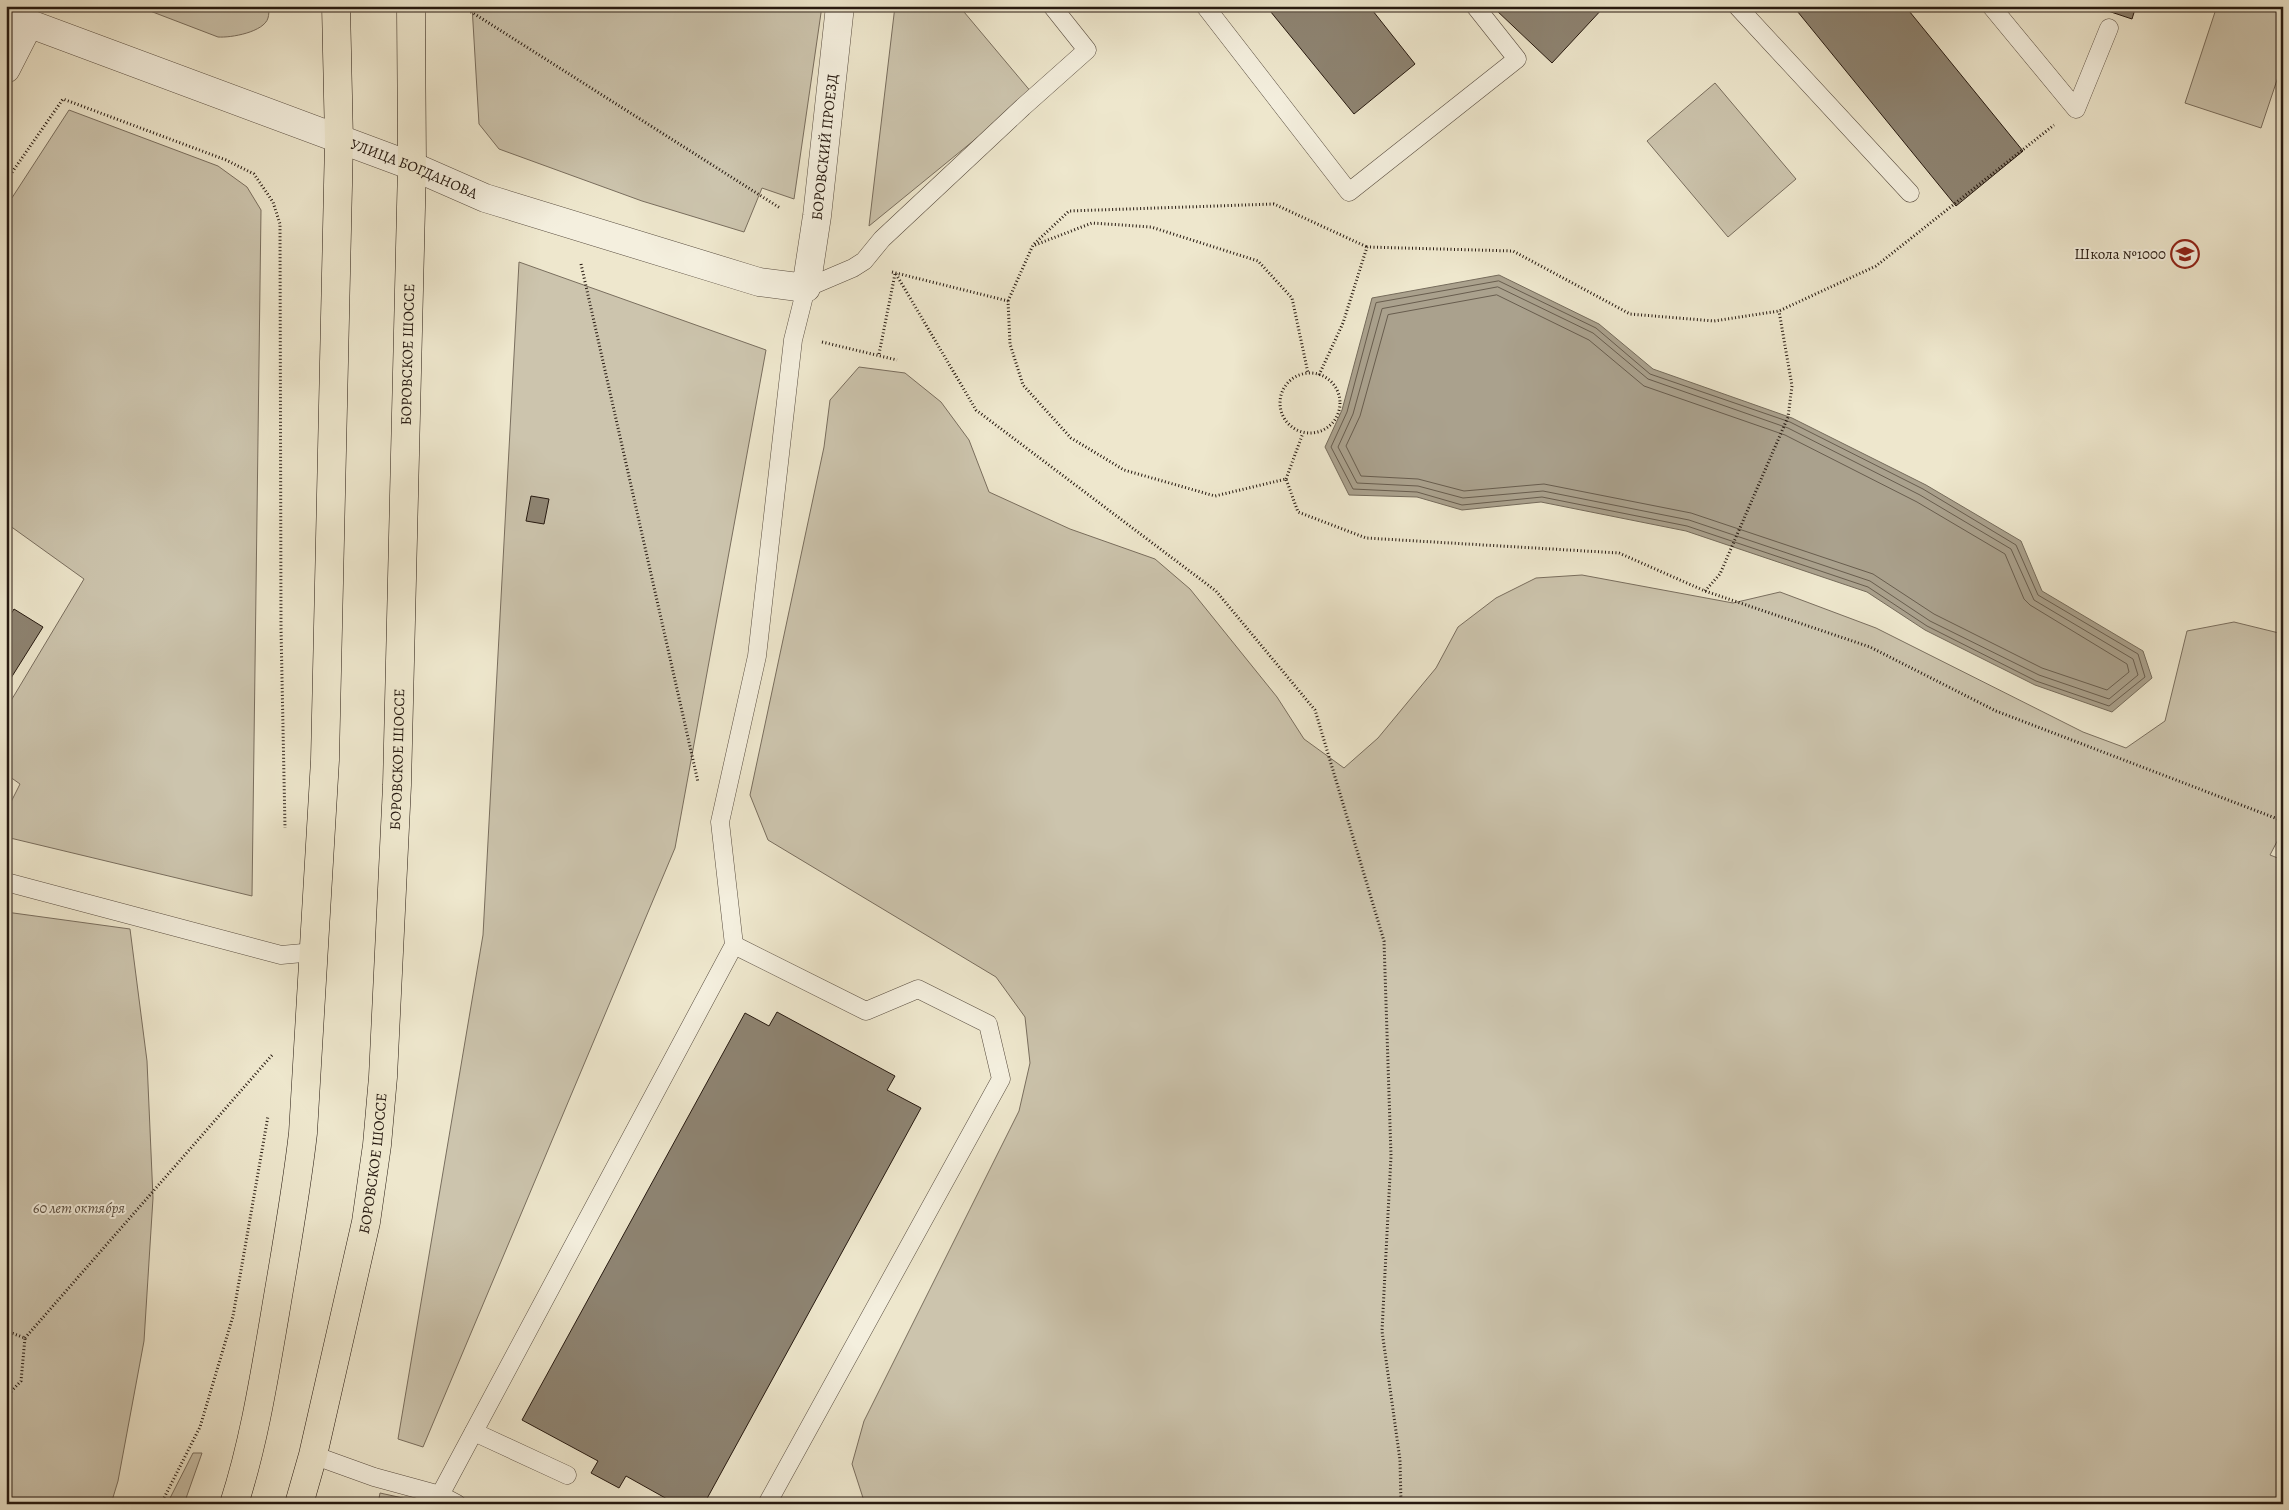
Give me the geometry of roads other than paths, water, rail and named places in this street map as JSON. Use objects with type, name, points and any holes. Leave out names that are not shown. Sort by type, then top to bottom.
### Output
[{"type":"main road","points":[[234,1504],[251,1439],[265,1370],[297,1185],[303,1133],[326,760],[339,141],[336,6]]},
{"type":"main road","name":"БОРОВСКОЕ ШОССЕ","points":[[299,1504],[313,1455],[366,1222],[377,1145],[383,1077],[397,785],[412,166],[411,6]]},
{"type":"street","name":"БОРОВСКИЙ ПРОЕЗД","points":[[806,288],[817,216],[840,6]]},
{"type":"street","name":"УЛИЦА БОГДАНОВА","points":[[6,69],[18,19],[339,141],[412,166],[485,198],[750,279],[806,288]]},
{"type":"lane","points":[[440,1495],[734,946],[720,822],[757,656],[793,340],[806,288],[853,268],[864,261],[889,233],[1023,107],[1087,50],[1052,6]]},
{"type":"lane","points":[[1205,6],[1349,192],[1517,59],[1475,6]]},
{"type":"lane","points":[[1737,6],[1910,193]]},
{"type":"lane","points":[[1991,6],[2076,109],[2109,28]]},
{"type":"lane","points":[[6,882],[281,955],[314,952]]},
{"type":"lane","points":[[734,946],[866,1011],[918,989],[988,1024],[1001,1080],[767,1504]]},
{"type":"lane","points":[[474,1432],[567,1475]]},
{"type":"lane","points":[[313,1455],[374,1477],[440,1495],[457,1504]]},
{"type":"water","points":[[1499,275],[1599,324],[1653,369],[1792,418],[1926,485],[2021,541],[2042,591],[2143,651],[2152,678],[2112,712],[2035,685],[1925,630],[1867,592],[1686,531],[1541,502],[1462,510],[1417,497],[1349,495],[1325,447],[1342,410],[1372,298]]},
{"type":"place","name":"Школа №1000","points":[[2185,254]]},
{"type":"park label","name":"60 лет октября","points":[[79,1208]]}]
